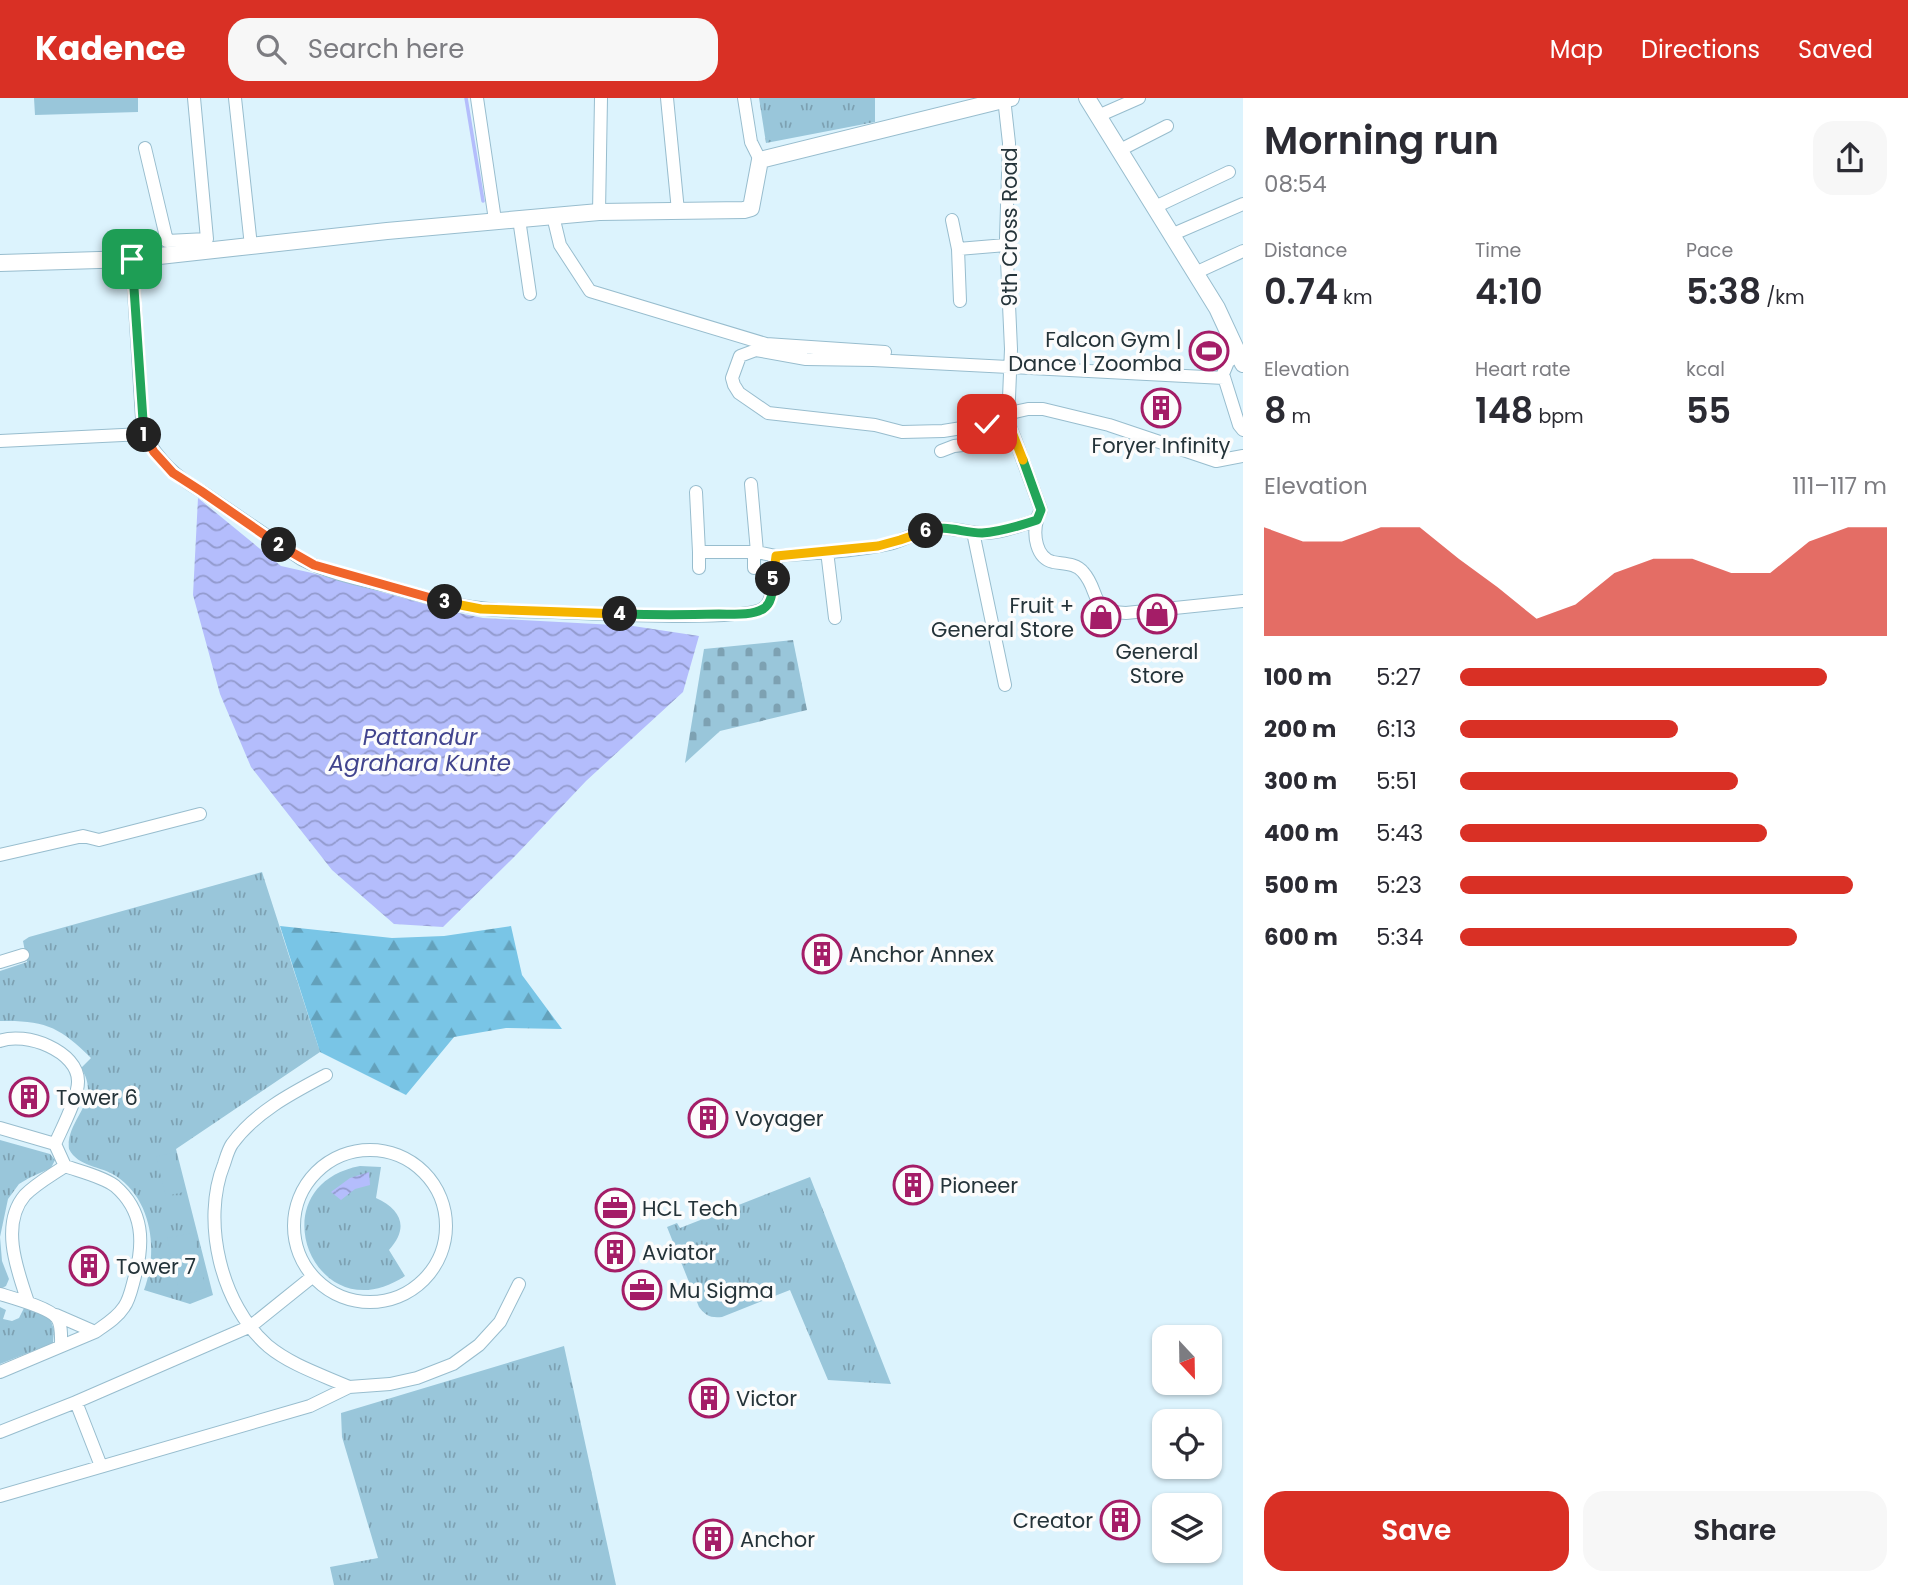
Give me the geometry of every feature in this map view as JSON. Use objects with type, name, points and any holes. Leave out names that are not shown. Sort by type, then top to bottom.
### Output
[{"type":"street","points":[[0,263],[132,259],[207,239],[194,98]]},
{"type":"street","points":[[235,98],[251,246]]},
{"type":"street","points":[[477,98],[495,220]]},
{"type":"street","points":[[598,212],[601,98]]},
{"type":"street","points":[[667,98],[678,211]]},
{"type":"street","points":[[145,148],[167,241],[187,246],[251,246],[598,212],[744,211],[751,208],[760,160],[751,142],[744,98]]},
{"type":"street","points":[[1087,98],[1220,315],[1241,359],[1228,362],[1223,374],[1238,425],[1243,430]]},
{"type":"street","points":[[1098,116],[1139,98]]},
{"type":"street","points":[[760,160],[1007,99]]},
{"type":"street","name":"9th Cross Road","points":[[1007,99],[1009,143],[1006,245],[1011,349],[1007,415],[1041,510],[1037,520],[1037,544],[1041,555],[1050,562],[1081,569],[1098,603],[1110,612],[1126,613],[1243,601]]},
{"type":"street","points":[[1119,150],[1167,126]]},
{"type":"street","points":[[1154,207],[1229,172]]},
{"type":"street","points":[[1171,234],[1243,204]]},
{"type":"street","points":[[553,216],[560,246],[590,291],[765,344],[906,354]]},
{"type":"street","points":[[519,219],[530,294]]},
{"type":"street","points":[[952,220],[958,249],[960,301]]},
{"type":"street","points":[[958,249],[1006,245]]},
{"type":"street","points":[[1195,273],[1243,251]]},
{"type":"street","points":[[132,259],[143,434],[154,452],[173,473],[314,565],[481,609],[669,616],[761,610],[771,599],[776,556]]},
{"type":"street","points":[[1224,378],[806,359],[755,350],[740,356],[732,377],[739,393],[768,413],[875,425],[902,432],[943,431],[987,424],[1028,409],[1043,409],[1109,425],[1216,461],[1243,456]]},
{"type":"street","points":[[0,442],[143,434]]},
{"type":"street","points":[[942,451],[954,446],[1015,439]]},
{"type":"street","points":[[751,484],[756,552],[754,568]]},
{"type":"street","points":[[696,492],[699,568]]},
{"type":"street","points":[[699,552],[756,552],[776,556],[890,543],[931,529],[952,528],[980,533],[1037,520]]},
{"type":"street","points":[[973,532],[1005,685]]},
{"type":"street","points":[[827,551],[835,618]]},
{"type":"street","points":[[0,855],[83,836],[99,840],[200,814]]},
{"type":"street","points":[[0,962],[23,955]]},
{"type":"street","points":[[0,1041],[8,1038],[32,1040],[50,1047],[75,1067],[79,1077],[78,1089],[55,1144],[65,1166],[113,1184],[128,1199],[141,1239],[141,1256],[132,1289],[124,1307],[108,1323],[95,1332],[0,1371]]},
{"type":"street","points":[[326,1075],[253,1120],[231,1146],[218,1177],[215,1228],[226,1282],[236,1306],[267,1345],[287,1359],[349,1387]]},
{"type":"street","points":[[0,1128],[55,1144]]},
{"type":"street","points":[[360,1150],[383,1150],[406,1157],[425,1171],[439,1191],[447,1214],[447,1239],[438,1262],[423,1282],[403,1296],[379,1303],[354,1301],[331,1292],[312,1277],[299,1257],[293,1234],[295,1210],[303,1189],[318,1170],[337,1157],[360,1150]]},
{"type":"street","points":[[28,1302],[12,1254],[10,1221],[23,1196],[65,1166]]},
{"type":"street","points":[[0,1432],[251,1326],[312,1277]]},
{"type":"street","points":[[0,1496],[310,1405],[349,1387],[390,1384],[417,1378],[453,1364],[479,1345],[500,1322],[519,1284]]},
{"type":"street","points":[[0,1294],[28,1302],[95,1332]]},
{"type":"street","points":[[55,1315],[59,1322],[61,1346]]},
{"type":"street","points":[[76,1402],[101,1466]]},
{"type":"green space","points":[[34,98],[138,98],[138,112],[35,115]]},
{"type":"green space","points":[[759,98],[875,98],[875,122],[766,143]]},
{"type":"green space","points":[[793,640],[807,710],[720,731],[685,763],[704,649]]},
{"type":"green space","points":[[262,872],[320,1052],[176,1149],[213,1295],[190,1304],[144,1290],[151,1260],[151,1244],[145,1213],[138,1199],[116,1176],[84,1163],[69,1149],[72,1128],[86,1101],[88,1091],[87,1080],[81,1068],[91,1058],[70,1039],[51,1028],[29,1022],[0,1021],[0,971],[27,962],[23,941],[29,937]]},
{"type":"green space","points":[[280,926],[392,938],[444,936],[511,926],[522,975],[562,1029],[506,1028],[454,1037],[406,1095],[320,1052]]},
{"type":"green space","points":[[0,1140],[50,1154],[55,1160],[51,1168],[19,1184],[8,1199],[0,1237]]},
{"type":"green space","points":[[174,1152],[184,1192],[166,1196],[156,1157]]},
{"type":"green space","points":[[360,1166],[381,1167],[376,1198],[392,1208],[401,1227],[389,1250],[405,1276],[373,1289],[345,1287],[324,1273],[309,1251],[304,1225],[310,1200],[328,1179]]},
{"type":"green space","points":[[810,1177],[891,1384],[828,1380],[790,1290],[722,1317],[706,1314],[699,1307],[667,1227],[677,1223],[680,1228]]},
{"type":"green space","points":[[193,1233],[206,1290],[180,1295],[167,1238]]},
{"type":"green space","points":[[0,1237],[2,1261],[9,1279],[6,1286],[0,1289]]},
{"type":"green space","points":[[25,1306],[50,1318],[54,1330],[53,1343],[0,1364],[0,1307],[6,1310],[3,1319],[12,1321],[19,1318]]},
{"type":"green space","points":[[564,1346],[616,1585],[334,1585],[330,1567],[378,1558],[342,1437],[341,1413]]},
{"type":"water","name":"Pattandur Agrahara Kunte","points":[[198,498],[281,566],[483,618],[633,626],[699,636],[683,692],[586,781],[443,927],[394,924],[332,870],[251,767],[220,694],[193,595]]},
{"type":"water","points":[[369,1172],[370,1185],[355,1189],[341,1200],[331,1192],[350,1178]]},
{"type":"waterway","points":[[466,98],[483,201]]},
{"type":"place","name":"Falcon Gym | Dance | Zoomba","points":[[1209,351]]},
{"type":"place","name":"Foryer Infinity","points":[[1161,408]]},
{"type":"place","name":"General Store","points":[[1157,614]]},
{"type":"place","name":"Fruit + General Store","points":[[1101,617]]},
{"type":"place","name":"Anchor Annex","points":[[822,954]]},
{"type":"place","name":"Tower 6","points":[[29,1097]]},
{"type":"place","name":"Voyager","points":[[708,1118]]},
{"type":"place","name":"Pioneer","points":[[913,1185]]},
{"type":"place","name":"HCL Tech","points":[[615,1208]]},
{"type":"place","name":"Aviator","points":[[615,1252]]},
{"type":"place","name":"Tower 7","points":[[89,1266]]},
{"type":"place","name":"Mu Sigma","points":[[642,1290]]},
{"type":"place","name":"Victor","points":[[709,1398]]},
{"type":"place","name":"Creator","points":[[1120,1520]]},
{"type":"place","name":"Anchor","points":[[713,1539]]},
{"type":"route","points":[[132,259],[143,434],[164,465],[301,559],[350,576],[444,602],[481,609],[669,616],[747,613],[761,610],[771,599],[776,556],[878,546],[931,529],[952,528],[980,533],[1007,529],[1037,520],[1041,510],[1007,415],[987,424]]}]
